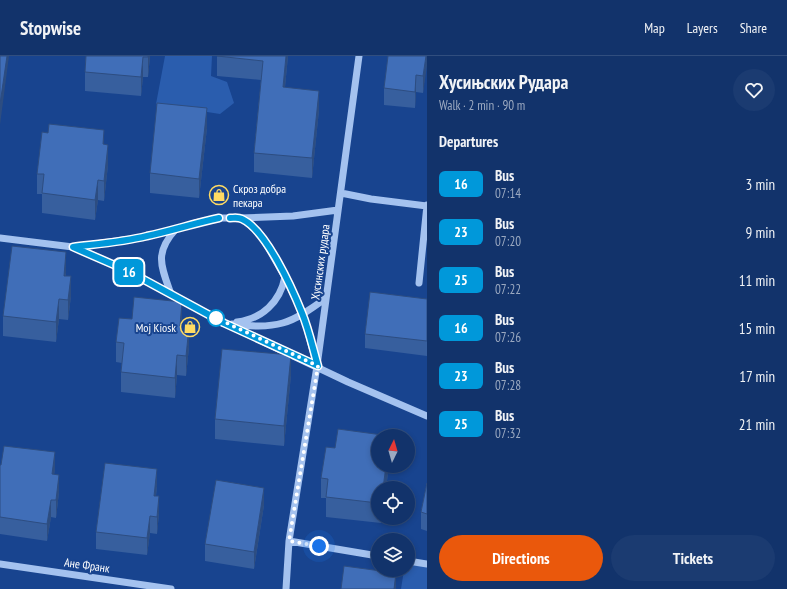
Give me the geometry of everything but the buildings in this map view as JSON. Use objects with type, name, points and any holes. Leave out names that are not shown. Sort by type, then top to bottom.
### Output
[{"type":"street","name":"Хусинских рудара","points":[[286,589],[289,541],[318,366],[359,56]]},
{"type":"street","points":[[341,194],[427,205],[419,283]]},
{"type":"street","points":[[0,238],[73,247],[145,237],[176,229],[195,222],[219,218],[293,216],[338,210]]},
{"type":"street","points":[[240,218],[247,222],[261,235],[285,277],[303,314],[318,366]]},
{"type":"street","points":[[171,294],[162,264],[161,254],[167,239],[176,229]]},
{"type":"street","points":[[73,247],[128,271],[224,323],[318,366],[348,382],[427,416]]},
{"type":"street","points":[[224,323],[249,320],[264,313],[276,301],[283,286],[285,277]]},
{"type":"street","points":[[224,323],[250,326],[269,326],[285,323],[303,314],[326,298]]},
{"type":"street","points":[[289,541],[371,555]]},
{"type":"street","points":[[415,562],[427,564]]},
{"type":"street","name":"Ане Франк","points":[[0,564],[171,589]]},
{"type":"shaded area","points":[[165,56],[212,56],[211,76],[227,82],[234,103],[220,114],[156,104]]},
{"type":"shaded area","points":[[415,562],[427,564],[427,589],[401,589],[403,577],[415,577]]},
{"type":"bus line","name":"16","points":[[219,218],[195,222],[176,229],[145,237],[73,247],[128,271],[224,323],[318,366],[303,314],[266,242],[247,222],[240,218],[230,218]]},
{"type":"place","name":"Скроз добра пекара","points":[[219,195]]},
{"type":"place","name":"Moj Kiosk","points":[[190,327]]},
{"type":"route","points":[[216,318],[212,316],[224,323],[318,366],[289,541],[319,546]]}]
